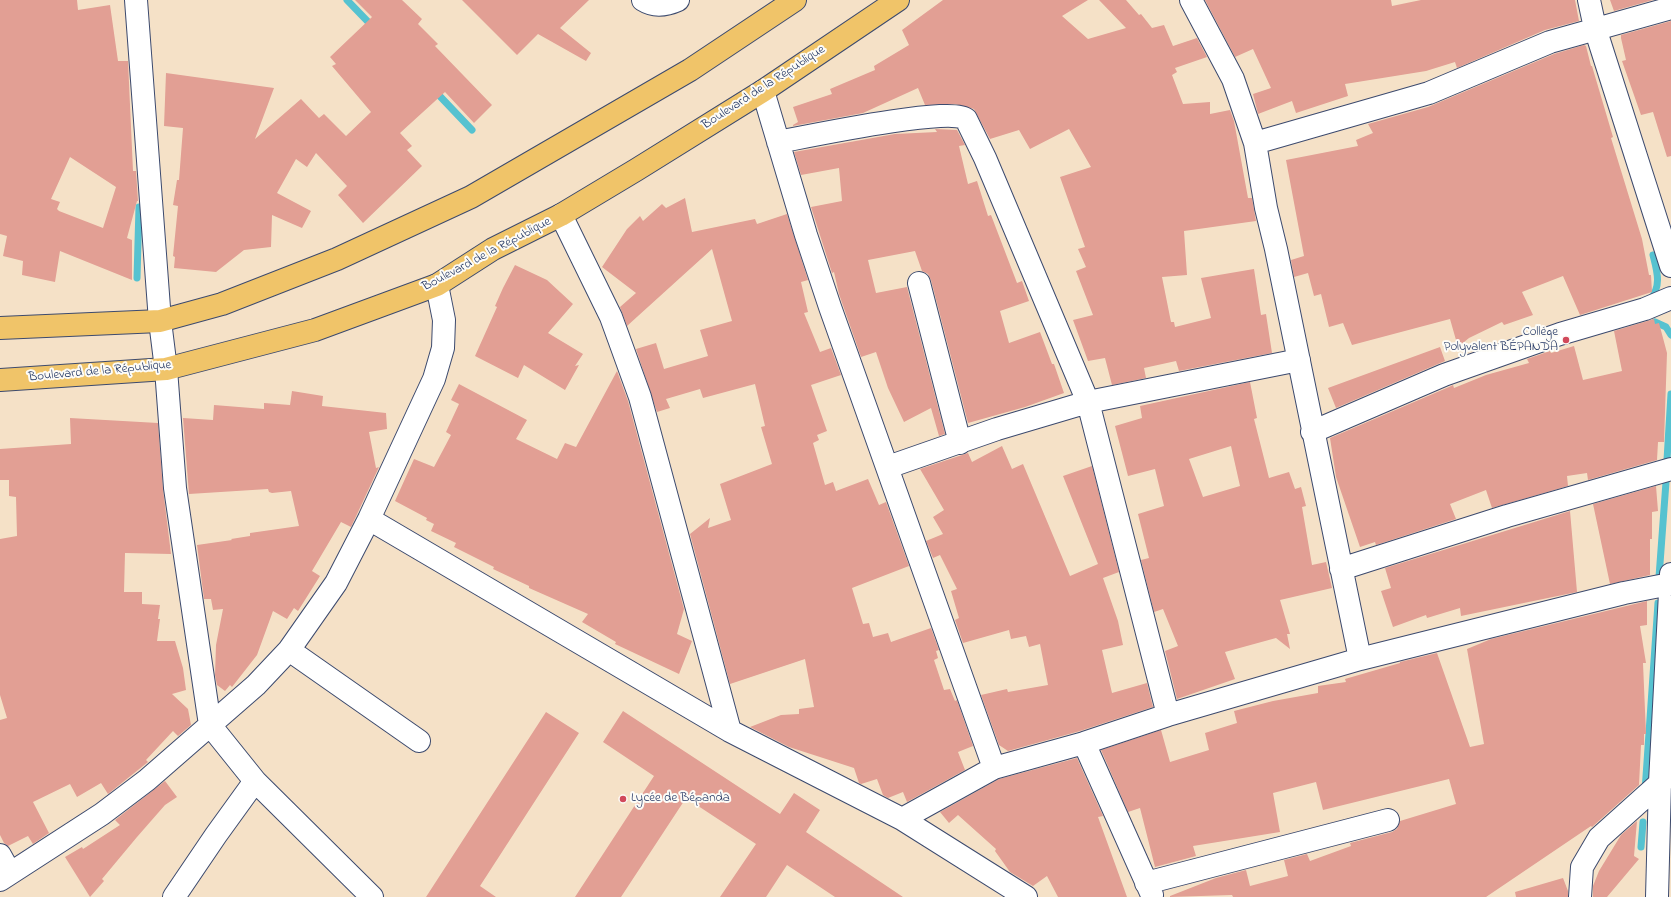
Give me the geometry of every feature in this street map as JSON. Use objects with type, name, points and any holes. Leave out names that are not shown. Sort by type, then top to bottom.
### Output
[{"type":"main road","points":[[0,328],[160,321],[222,304],[337,259],[471,196],[690,70],[795,0]]},
{"type":"main road","name":"Boulevard de la République","points":[[0,380],[166,369],[315,330],[437,285],[493,249],[562,215],[763,91],[898,0]]},
{"type":"street","points":[[136,0],[160,321],[166,369],[175,488],[210,725],[255,781],[372,897]]},
{"type":"street","points":[[643,0],[647,3],[663,5],[678,0]]},
{"type":"street","points":[[1190,0],[1232,79],[1255,142],[1266,208],[1276,249],[1312,432],[1360,659]]},
{"type":"street","points":[[1589,0],[1595,28],[1671,266]]},
{"type":"street","points":[[1255,142],[1429,93],[1516,55],[1550,42],[1595,28],[1671,8]]},
{"type":"street","points":[[763,91],[830,307],[888,467],[925,579],[994,768]]},
{"type":"street","points":[[778,142],[872,124],[928,117],[963,117],[985,158],[1088,402],[1168,715]]},
{"type":"street","points":[[562,215],[611,317],[640,397],[730,731]]},
{"type":"street","points":[[919,283],[960,443]]},
{"type":"street","points":[[3,870],[102,814],[147,780],[256,685],[289,650],[336,583],[369,520],[434,378],[443,348],[444,320],[437,285]]},
{"type":"street","points":[[1312,432],[1444,374],[1560,334],[1645,309],[1671,298]]},
{"type":"street","points":[[888,467],[1088,402],[1299,360]]},
{"type":"street","points":[[1341,568],[1507,516],[1671,469]]},
{"type":"street","points":[[369,520],[730,731],[902,819],[1026,897]]},
{"type":"street","points":[[902,819],[994,768],[1084,743],[1168,715],[1360,659],[1624,593],[1671,579],[1665,778],[1657,897]]},
{"type":"street","points":[[289,650],[418,741]]},
{"type":"street","points":[[1084,743],[1149,890],[1388,820]]},
{"type":"street","points":[[1580,897],[1582,868],[1599,838],[1665,778]]},
{"type":"street","points":[[174,897],[216,834],[255,781]]},
{"type":"building","points":[[0,0],[77,0],[78,10],[110,5],[118,61],[128,61],[133,171],[136,171],[138,201],[127,238],[132,240],[132,280],[60,251],[55,282],[22,275],[23,261],[3,256],[7,236],[0,234]],"holes":[[[70,157],[116,187],[103,228],[59,211],[57,209],[60,202],[51,199]]]},
{"type":"building","points":[[355,0],[402,0],[422,19],[418,24],[438,44],[435,46],[492,105],[474,123],[445,92],[400,133],[412,146],[407,150],[422,166],[363,223],[338,195],[347,186],[316,153],[307,167],[296,159],[277,193],[311,211],[302,228],[272,215],[271,247],[244,250],[216,272],[174,268],[175,257],[173,256],[178,206],[173,205],[177,180],[179,180],[183,128],[164,126],[166,73],[274,88],[255,139],[301,99],[319,118],[324,114],[346,136],[371,112],[332,66],[336,64],[330,57],[372,17]]},
{"type":"building","points":[[462,0],[589,0],[560,28],[591,53],[586,61],[538,34],[517,55]]},
{"type":"building","points":[[943,0],[1088,0],[1062,16],[1088,39],[1126,28],[1099,0],[1126,0],[1139,15],[1141,14],[1152,28],[1164,25],[1173,46],[1197,38],[1207,57],[1175,68],[1177,72],[1172,75],[1183,104],[1210,102],[1210,114],[1230,110],[1234,121],[1248,198],[1252,198],[1256,221],[1184,231],[1187,275],[1162,277],[1171,322],[1174,322],[1175,327],[1211,318],[1201,278],[1254,269],[1261,315],[1266,314],[1272,353],[1179,371],[1176,361],[1144,368],[1146,378],[1112,385],[1105,358],[1088,361],[1073,320],[1093,315],[1076,271],[1086,267],[1078,249],[1085,247],[1060,177],[1091,167],[1069,129],[1030,149],[1019,130],[990,139],[974,109],[955,104],[925,105],[918,88],[863,113],[793,126],[798,122],[793,107],[832,94],[830,89],[875,70],[874,66],[909,45],[902,30]]},
{"type":"building","points":[[1205,0],[1391,0],[1392,6],[1421,0],[1575,0],[1579,21],[1545,30],[1457,68],[1455,62],[1426,71],[1345,84],[1348,96],[1296,113],[1292,101],[1258,114],[1253,94],[1271,88],[1253,49],[1235,57]]},
{"type":"building","points":[[1610,0],[1653,0],[1614,11]]},
{"type":"building","points":[[1671,21],[1671,156],[1667,157],[1653,112],[1641,115],[1622,61],[1626,60],[1621,35]]},
{"type":"building","points":[[1584,45],[1586,46],[1592,66],[1613,137],[1611,138],[1642,239],[1649,275],[1651,275],[1652,292],[1580,315],[1563,276],[1522,292],[1533,315],[1504,325],[1502,322],[1469,338],[1458,347],[1450,319],[1352,345],[1343,323],[1329,327],[1321,294],[1314,296],[1308,273],[1294,277],[1291,260],[1304,256],[1286,160],[1358,146],[1356,140],[1373,133],[1368,124],[1428,107],[1554,54]]},
{"type":"building","points":[[935,129],[957,130],[965,145],[959,146],[968,184],[977,181],[988,216],[991,215],[1017,283],[1022,281],[1029,301],[1000,311],[1009,343],[1040,332],[1052,364],[1054,364],[1064,393],[1025,407],[968,423],[931,280],[928,274],[922,271],[915,251],[868,260],[876,293],[907,287],[945,434],[939,436],[931,408],[904,422],[888,388],[876,352],[861,357],[839,294],[834,272],[832,273],[811,207],[842,201],[839,168],[801,175],[794,152],[895,134],[937,132]]},
{"type":"building","points":[[685,198],[692,232],[755,219],[757,224],[787,214],[808,280],[801,282],[808,312],[804,313],[820,352],[831,348],[841,375],[811,385],[827,431],[817,435],[819,440],[813,443],[825,485],[833,482],[836,491],[868,479],[879,505],[886,502],[909,566],[852,588],[863,624],[869,623],[873,637],[888,633],[891,642],[931,628],[939,650],[936,651],[938,658],[934,660],[944,690],[950,689],[955,701],[957,700],[973,746],[958,752],[965,770],[907,802],[903,792],[888,798],[883,795],[877,779],[861,784],[859,783],[854,768],[789,747],[750,727],[781,715],[799,714],[799,709],[814,707],[805,659],[730,684],[690,534],[710,518],[708,528],[731,520],[720,484],[772,464],[761,427],[765,426],[755,384],[703,398],[700,389],[666,399],[670,408],[657,412],[636,349],[656,343],[664,369],[708,356],[700,330],[732,321],[712,249],[627,326],[620,307],[636,293],[602,267],[627,229],[640,216],[643,221],[662,204],[666,208]]},
{"type":"building","points":[[515,265],[547,280],[573,304],[548,333],[583,354],[575,366],[579,365],[565,390],[524,365],[518,378],[475,356],[497,307],[495,306]]},
{"type":"building","points":[[1654,319],[1655,324],[1659,323],[1667,353],[1664,442],[1658,442],[1657,460],[1588,480],[1587,473],[1567,476],[1568,486],[1492,508],[1486,490],[1450,504],[1456,519],[1376,545],[1375,542],[1360,547],[1336,477],[1330,438],[1453,385],[1454,388],[1486,375],[1529,363],[1527,359],[1550,351],[1551,353],[1574,346],[1583,380],[1622,371],[1614,331]]},
{"type":"building","points":[[1440,347],[1445,361],[1336,408],[1328,388]]},
{"type":"building","points":[[617,371],[628,401],[684,609],[677,634],[692,641],[679,674],[615,644],[616,642],[582,622],[588,614],[529,588],[529,586],[493,569],[494,567],[454,547],[456,543],[431,531],[434,524],[426,520],[427,518],[395,501],[414,459],[434,467],[451,435],[446,432],[459,404],[451,400],[459,384],[527,420],[516,439],[557,459],[565,443],[576,447]]},
{"type":"building","points":[[1250,382],[1257,418],[1254,419],[1269,478],[1289,472],[1295,489],[1301,487],[1306,506],[1302,507],[1312,565],[1326,562],[1332,588],[1280,600],[1290,634],[1287,634],[1290,649],[1276,638],[1225,652],[1235,679],[1177,699],[1165,651],[1178,646],[1163,609],[1154,612],[1141,560],[1149,558],[1138,514],[1164,506],[1155,469],[1128,476],[1115,426],[1142,418],[1140,406]],"holes":[[[1231,446],[1240,486],[1203,497],[1189,459]]]},
{"type":"building","points":[[292,391],[323,396],[322,406],[386,413],[387,429],[369,432],[376,468],[379,467],[351,527],[341,522],[312,571],[320,576],[298,611],[294,608],[287,619],[273,611],[257,655],[232,687],[230,685],[225,691],[217,685],[215,675],[216,645],[223,609],[213,610],[211,599],[204,599],[197,545],[250,536],[250,533],[299,526],[291,491],[272,493],[269,492],[268,489],[189,494],[183,418],[213,420],[214,405],[264,409],[264,403],[290,405]]},
{"type":"building","points":[[70,418],[158,423],[163,489],[171,554],[125,553],[124,592],[142,592],[142,604],[160,605],[157,641],[175,641],[183,668],[186,690],[172,694],[188,709],[191,725],[178,736],[173,731],[146,760],[148,762],[108,794],[101,783],[77,797],[70,784],[33,802],[49,833],[33,844],[28,836],[8,846],[4,843],[0,835],[0,720],[7,718],[0,695],[0,539],[17,536],[16,497],[9,496],[9,480],[0,480],[0,449],[71,444]]},
{"type":"building","points":[[1002,446],[1012,469],[1023,464],[1070,576],[1098,564],[1063,476],[1092,466],[1119,572],[1103,578],[1118,621],[1123,645],[1102,650],[1112,693],[1147,683],[1153,707],[1080,731],[1008,751],[999,745],[981,695],[1007,689],[1008,692],[1048,685],[1040,644],[1029,647],[1026,636],[1011,639],[1009,630],[963,643],[955,620],[959,618],[951,591],[957,589],[940,555],[933,558],[926,541],[943,534],[933,517],[944,510],[920,469],[968,453],[972,462]]},
{"type":"building","points":[[1656,486],[1658,511],[1652,512],[1650,575],[1610,584],[1593,504]]},
{"type":"building","points":[[1570,511],[1577,592],[1461,616],[1460,608],[1427,618],[1426,615],[1393,627],[1381,591],[1391,588],[1385,568]]},
{"type":"building","points":[[1647,601],[1647,625],[1640,626],[1646,663],[1643,663],[1646,734],[1644,734],[1644,745],[1641,745],[1639,785],[1592,827],[1591,826],[1486,897],[1233,897],[1232,895],[1170,897],[1216,878],[1246,870],[1250,886],[1288,876],[1284,860],[1307,854],[1310,861],[1351,846],[1350,843],[1392,832],[1397,829],[1400,821],[1456,804],[1449,779],[1323,810],[1316,782],[1273,793],[1280,832],[1193,846],[1196,856],[1155,867],[1140,808],[1128,812],[1101,750],[1161,730],[1170,762],[1209,750],[1205,733],[1237,723],[1234,711],[1273,701],[1318,693],[1318,686],[1346,682],[1345,679],[1400,662],[1437,653],[1470,747],[1484,744],[1467,649],[1491,639]]},
{"type":"building","points":[[623,711],[780,814],[794,793],[820,810],[806,832],[903,897],[835,897],[787,865],[766,897],[720,897],[756,844],[686,798],[621,897],[575,897],[654,776],[603,742]]},
{"type":"building","points":[[546,712],[579,733],[480,886],[496,897],[426,897]]},
{"type":"building","points":[[1077,758],[1103,816],[1098,817],[1127,897],[1058,897],[1047,876],[1033,886],[1010,872],[995,851],[996,849],[958,815],[949,823],[940,812],[999,779]]},
{"type":"building","points":[[165,781],[177,797],[165,805],[137,837],[102,879],[104,881],[90,897],[65,857],[82,847],[83,849],[120,825],[115,820]]},
{"type":"building","points":[[1637,821],[1634,856],[1639,859],[1607,897],[1593,897],[1593,886],[1599,871],[1621,835]]},
{"type":"building","points":[[1563,878],[1568,891],[1568,897],[1516,897],[1515,892]]},
{"type":"waterway","points":[[347,0],[374,28]]},
{"type":"waterway","points":[[434,90],[472,130]]},
{"type":"waterway","points":[[137,278],[139,207]]},
{"type":"waterway","points":[[1650,300],[1654,295],[1658,278],[1653,255]]},
{"type":"waterway","points":[[1655,322],[1666,327],[1671,335]]},
{"type":"waterway","points":[[1667,460],[1671,394]]},
{"type":"waterway","points":[[1659,577],[1666,482]]},
{"type":"waterway","points":[[1645,791],[1658,603]]},
{"type":"waterway","points":[[1641,847],[1643,822]]},
{"type":"place","name":"Collège Polyvalent BÉPANDA","points":[[1566,340]]},
{"type":"place","name":"Lycée de Bépanda","points":[[623,799]]}]
